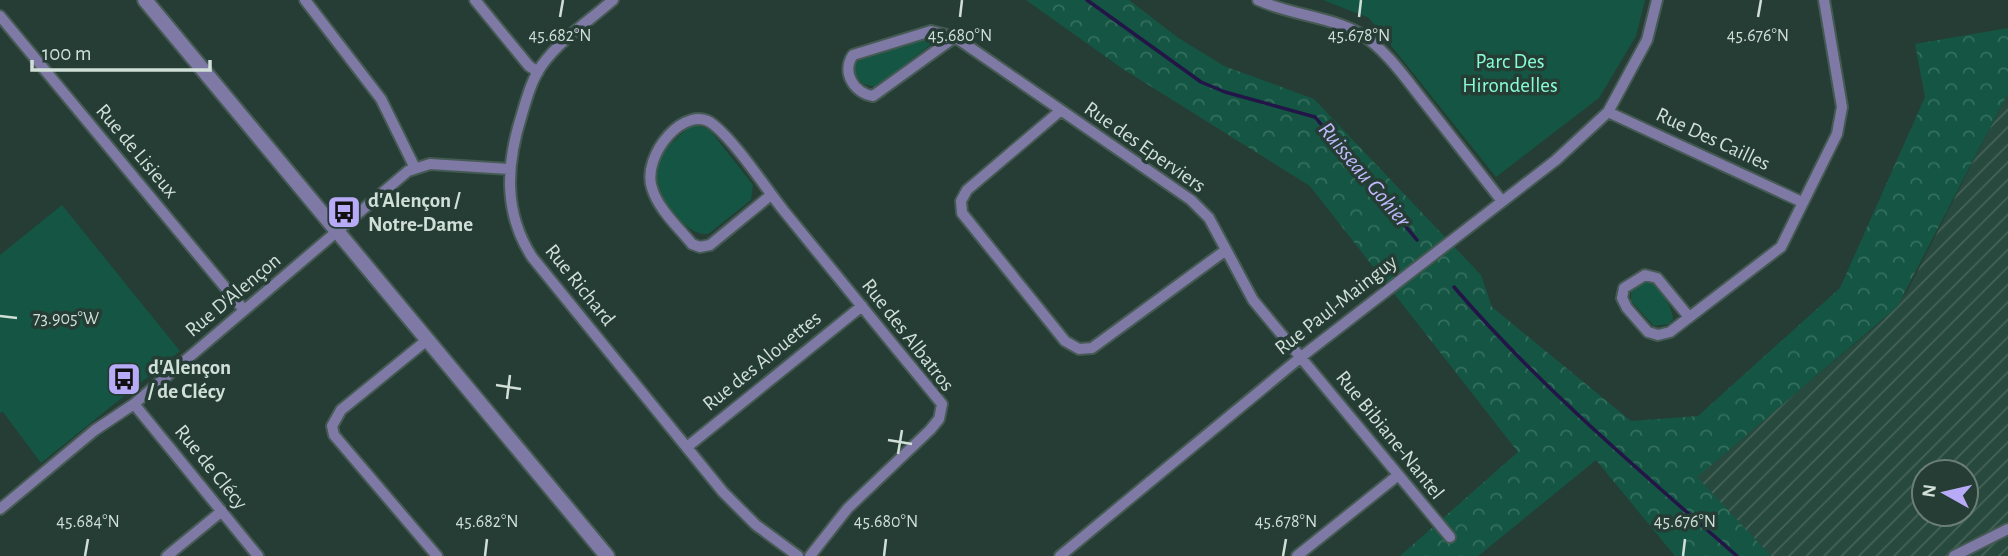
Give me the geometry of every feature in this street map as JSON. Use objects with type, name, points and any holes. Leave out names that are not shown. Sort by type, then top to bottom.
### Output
[{"type":"street","points":[[145,0],[607,556]]},
{"type":"street","points":[[305,0],[381,99],[415,168],[437,164],[509,169]]},
{"type":"street","points":[[475,0],[529,66],[538,72]]},
{"type":"street","name":"Rue Richard","points":[[613,0],[549,57],[538,72],[520,121],[509,169],[511,205],[527,250],[687,447],[755,524],[798,556]]},
{"type":"street","points":[[1258,0],[1278,9],[1330,22],[1359,33],[1376,46],[1399,70],[1501,200]]},
{"type":"street","name":"Rue Paul-Mainguy","points":[[1060,556],[1301,357],[1556,160],[1608,111],[1647,40],[1657,0]]},
{"type":"street","points":[[1689,317],[1657,278],[1646,275],[1624,288],[1622,298],[1627,308],[1648,332],[1658,335],[1670,332],[1781,247],[1838,134],[1842,107],[1824,0]]},
{"type":"street","name":"Rue de Lisieux","points":[[0,16],[244,310]]},
{"type":"street","points":[[931,31],[955,37],[873,96],[861,92],[848,76],[848,62],[853,55],[931,31]]},
{"type":"street","name":"Rue des Eperviers","points":[[955,37],[1191,200],[1209,218],[1253,300],[1301,357]]},
{"type":"street","points":[[1060,111],[967,190],[961,201],[962,214],[1065,341],[1079,348],[1092,348],[1226,250]]},
{"type":"street","name":"Rue Des Cailles","points":[[1608,111],[1802,202]]},
{"type":"street","name":"Rue des Albatros","points":[[771,195],[710,245],[700,247],[692,244],[652,189],[650,170],[654,153],[680,124],[696,119],[713,123],[942,404],[939,419],[848,508],[810,556]]},
{"type":"street","name":"Rue D'Alençon","points":[[0,509],[95,430],[134,404],[415,168]]},
{"type":"street","name":"Rue des Alouettes","points":[[687,447],[862,306]]},
{"type":"street","points":[[427,340],[341,410],[332,426],[334,435],[436,556]]},
{"type":"street","name":"Rue Bibiane-Nantel","points":[[1301,357],[1450,537]]},
{"type":"street","name":"Rue de Clécy","points":[[134,404],[258,556]]},
{"type":"street","points":[[1297,556],[1397,476]]},
{"type":"street","points":[[167,556],[222,512]]},
{"type":"street","points":[[1954,556],[2008,530]]},
{"type":"shaded area","points":[[2008,93],[2008,556],[1771,556],[1696,477],[1883,320],[1907,292]]},
{"type":"green space","points":[[1026,0],[1129,0],[1177,37],[1224,66],[1314,99],[1481,275],[1492,307],[1631,421],[1698,416],[1840,288],[1925,97],[1915,44],[2008,28],[2008,93],[1897,307],[1697,477],[1771,556],[1675,556],[1596,460],[1478,556],[1400,556],[1518,452],[1310,186],[1123,69]]},
{"type":"green space","name":"Parc Des Hirondelles","points":[[1323,0],[1645,0],[1636,36],[1599,98],[1496,177],[1369,18]]},
{"type":"green space","points":[[932,37],[934,42],[876,87],[863,84],[854,73],[854,64],[860,60]]},
{"type":"green space","points":[[696,125],[709,129],[753,185],[751,200],[708,234],[698,233],[687,227],[677,217],[668,206],[657,180],[659,154],[687,129]]},
{"type":"green space","points":[[62,205],[180,351],[41,463],[3,412],[0,413],[0,255]]},
{"type":"green space","points":[[1646,280],[1656,286],[1667,302],[1673,319],[1669,324],[1654,326],[1631,301],[1631,291]]},
{"type":"waterway","name":"Ruisseau Gohier","points":[[1087,0],[1201,82],[1225,92],[1315,117],[1417,240]]},
{"type":"waterway","name":"Ruisseau Gohier","points":[[1454,287],[1555,393],[1737,556]]},
{"type":"place","name":"d'Alençon / Notre-Dame","points":[[344,212]]},
{"type":"place","name":"d'Alençon / de Clécy","points":[[124,379]]}]
